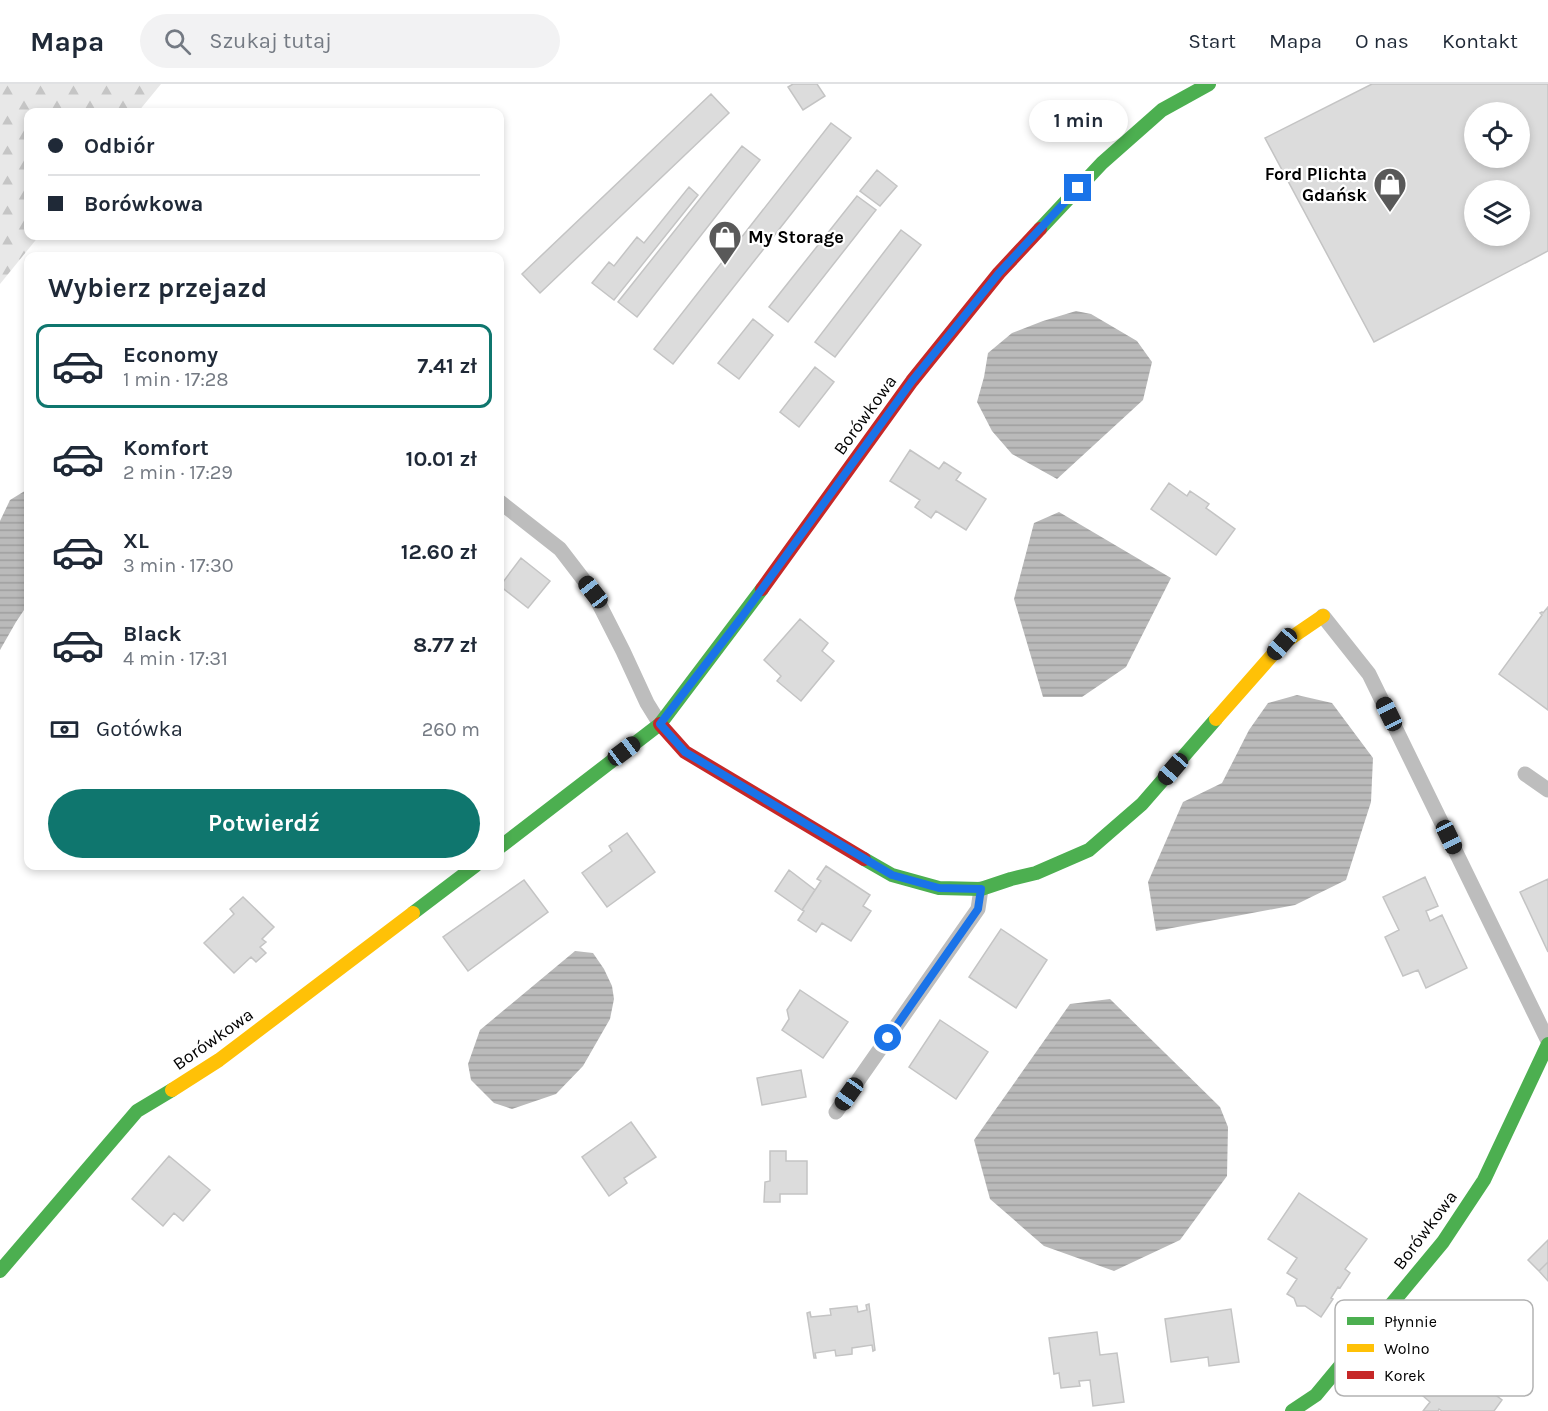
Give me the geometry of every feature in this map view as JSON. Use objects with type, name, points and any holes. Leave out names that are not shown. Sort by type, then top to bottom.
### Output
[{"type":"street","name":"Borówkowa","points":[[504,844],[660,724],[741,618],[912,381],[999,273],[1102,163],[1162,110],[1209,84]]},
{"type":"street","points":[[660,724],[685,752],[892,875],[939,888],[981,889],[1036,873],[1089,850],[1142,804],[1282,644],[1323,616]]},
{"type":"street","name":"Borówkowa","points":[[0,1271],[137,1111],[219,1059],[470,870]]},
{"type":"street","name":"Borówkowa","points":[[1395,1300],[1443,1242],[1484,1180],[1548,1043]]},
{"type":"street","name":"Borówkowa","points":[[1292,1411],[1316,1395],[1335,1372]]},
{"type":"lane","points":[[504,505],[560,549],[593,592],[647,703],[660,724]]},
{"type":"lane","points":[[1323,616],[1370,674],[1548,1043]]},
{"type":"lane","points":[[1525,774],[1548,790]]},
{"type":"lane","points":[[836,1112],[978,909],[981,889]]},
{"type":"green space","points":[[0,84],[161,84],[141,108],[24,108],[24,240],[36,240],[0,284]]},
{"type":"shaded area","points":[[1076,311],[1091,314],[1137,341],[1152,362],[1143,400],[1057,479],[1012,454],[992,431],[977,402],[988,353],[1012,333]]},
{"type":"shaded area","points":[[24,491],[24,610],[0,650],[0,521],[10,500]]},
{"type":"shaded area","points":[[1059,512],[1171,578],[1126,667],[1082,697],[1043,697],[1014,599],[1034,523]]},
{"type":"shaded area","points":[[1297,695],[1332,703],[1373,758],[1371,802],[1346,880],[1295,905],[1156,931],[1148,882],[1183,802],[1222,783],[1249,730],[1268,703]]},
{"type":"shaded area","points":[[575,951],[593,953],[604,969],[612,986],[614,999],[610,1019],[583,1066],[556,1094],[512,1109],[494,1103],[471,1080],[468,1064],[480,1030]]},
{"type":"shaded area","points":[[1110,999],[1220,1107],[1228,1127],[1227,1176],[1180,1240],[1114,1271],[1044,1246],[990,1199],[974,1140],[1070,1004]]},
{"type":"building","points":[[793,84],[817,84],[825,96],[803,110],[788,87]]},
{"type":"building","name":"Ford Plichta Gdańsk","points":[[1372,84],[1548,84],[1548,251],[1374,342],[1265,138]]},
{"type":"building","points":[[711,94],[729,113],[540,293],[522,274]]},
{"type":"building","points":[[831,123],[851,138],[673,364],[654,349]]},
{"type":"building","points":[[742,146],[760,160],[637,317],[618,302]]},
{"type":"building","points":[[877,170],[897,186],[880,206],[860,191]]},
{"type":"building","points":[[689,187],[698,195],[614,300],[592,283],[609,262],[614,266],[637,237],[644,243]]},
{"type":"building","points":[[857,196],[876,210],[788,322],[769,307]]},
{"type":"building","points":[[901,230],[921,245],[835,357],[815,342]]},
{"type":"building","points":[[753,319],[773,335],[739,379],[718,363]]},
{"type":"building","points":[[815,367],[834,382],[799,427],[780,412]]},
{"type":"building","points":[[910,450],[939,469],[944,462],[961,473],[956,480],[986,499],[966,530],[936,511],[931,518],[915,507],[920,500],[890,481]]},
{"type":"building","points":[[1169,483],[1187,496],[1190,491],[1209,504],[1206,508],[1235,529],[1216,555],[1151,509]]},
{"type":"building","points":[[521,558],[550,581],[528,608],[504,589],[504,581]]},
{"type":"building","points":[[1548,607],[1548,710],[1499,674],[1542,615],[1540,613]]},
{"type":"building","points":[[800,619],[828,643],[822,651],[834,661],[801,701],[777,681],[781,676],[764,660]]},
{"type":"building","points":[[627,833],[655,872],[607,907],[582,873],[612,851],[609,846]]},
{"type":"building","points":[[826,866],[870,895],[863,906],[871,911],[851,941],[822,923],[816,932],[798,920],[821,881],[817,879]]},
{"type":"building","points":[[789,870],[815,890],[802,910],[775,891]]},
{"type":"building","points":[[1425,877],[1438,906],[1426,911],[1430,921],[1442,915],[1467,968],[1426,988],[1418,970],[1403,976],[1385,937],[1399,930],[1383,897]]},
{"type":"building","points":[[1548,879],[1548,952],[1520,892]]},
{"type":"building","points":[[524,880],[548,912],[468,971],[443,937]]},
{"type":"building","points":[[243,897],[274,927],[262,939],[266,942],[260,947],[266,953],[256,962],[251,957],[234,973],[204,943],[234,914],[230,909]]},
{"type":"building","points":[[1001,929],[1047,960],[1016,1008],[969,977]]},
{"type":"building","points":[[800,990],[848,1022],[823,1058],[782,1030],[789,1019],[787,1010]]},
{"type":"building","points":[[940,1020],[988,1052],[956,1099],[909,1067]]},
{"type":"building","points":[[801,1070],[806,1097],[762,1105],[757,1078]]},
{"type":"building","points":[[631,1122],[656,1157],[624,1178],[627,1183],[609,1196],[582,1157]]},
{"type":"building","points":[[770,1151],[786,1151],[786,1161],[807,1161],[807,1194],[780,1194],[780,1202],[764,1202],[765,1182],[770,1181]]},
{"type":"building","points":[[169,1156],[210,1190],[183,1221],[174,1213],[163,1226],[132,1199]]},
{"type":"building","points":[[1299,1193],[1367,1239],[1345,1269],[1350,1273],[1340,1288],[1338,1287],[1321,1317],[1305,1306],[1297,1306],[1294,1298],[1287,1294],[1297,1279],[1287,1273],[1297,1258],[1268,1239]]},
{"type":"building","points":[[1548,1240],[1548,1262],[1539,1271],[1528,1260]]},
{"type":"building","points":[[1548,1262],[1548,1281],[1539,1271]]},
{"type":"building","points":[[869,1304],[875,1350],[873,1351],[872,1345],[852,1348],[852,1354],[836,1356],[835,1350],[815,1353],[816,1358],[814,1358],[807,1313],[810,1312],[811,1317],[831,1315],[830,1309],[857,1306],[858,1312],[867,1310],[866,1305]]},
{"type":"building","points":[[1231,1309],[1239,1362],[1209,1366],[1208,1357],[1171,1362],[1165,1319]]},
{"type":"building","points":[[1097,1332],[1100,1355],[1117,1353],[1124,1402],[1093,1406],[1090,1380],[1079,1381],[1080,1386],[1061,1388],[1059,1373],[1054,1374],[1049,1338]]},
{"type":"building","points":[[1423,1396],[1497,1396],[1502,1400],[1494,1411],[1442,1411],[1439,1409],[1438,1411],[1423,1411],[1430,1402]]},
{"type":"traffic: fast","points":[[1040,229],[1102,163],[1162,110],[1209,84]]},
{"type":"traffic: fast","points":[[504,844],[660,724],[762,589]]},
{"type":"traffic: fast","points":[[864,859],[892,875],[939,888],[981,889],[1036,873],[1089,850],[1142,804],[1216,719]]},
{"type":"traffic: fast","points":[[413,913],[470,870]]},
{"type":"traffic: fast","points":[[1395,1300],[1443,1242],[1484,1180],[1548,1044]]},
{"type":"traffic: fast","points":[[0,1271],[137,1111],[172,1090]]},
{"type":"traffic: fast","points":[[1292,1411],[1316,1395],[1335,1372]]},
{"type":"traffic: slow","points":[[1216,719],[1282,644],[1323,616]]},
{"type":"traffic: slow","points":[[172,1090],[219,1060],[413,913]]},
{"type":"traffic: jam","points":[[762,589],[912,381],[999,273],[1040,229]]},
{"type":"traffic: jam","points":[[660,724],[685,752],[864,859]]},
{"type":"place","name":"Ford Plichta Gdańsk","points":[[1390,213]]},
{"type":"place","name":"My Storage","points":[[725,266]]},
{"type":"route","points":[[888,1038],[978,909],[981,889],[939,888],[892,875],[685,752],[660,724],[741,618],[912,381],[999,273],[1078,188]]}]
